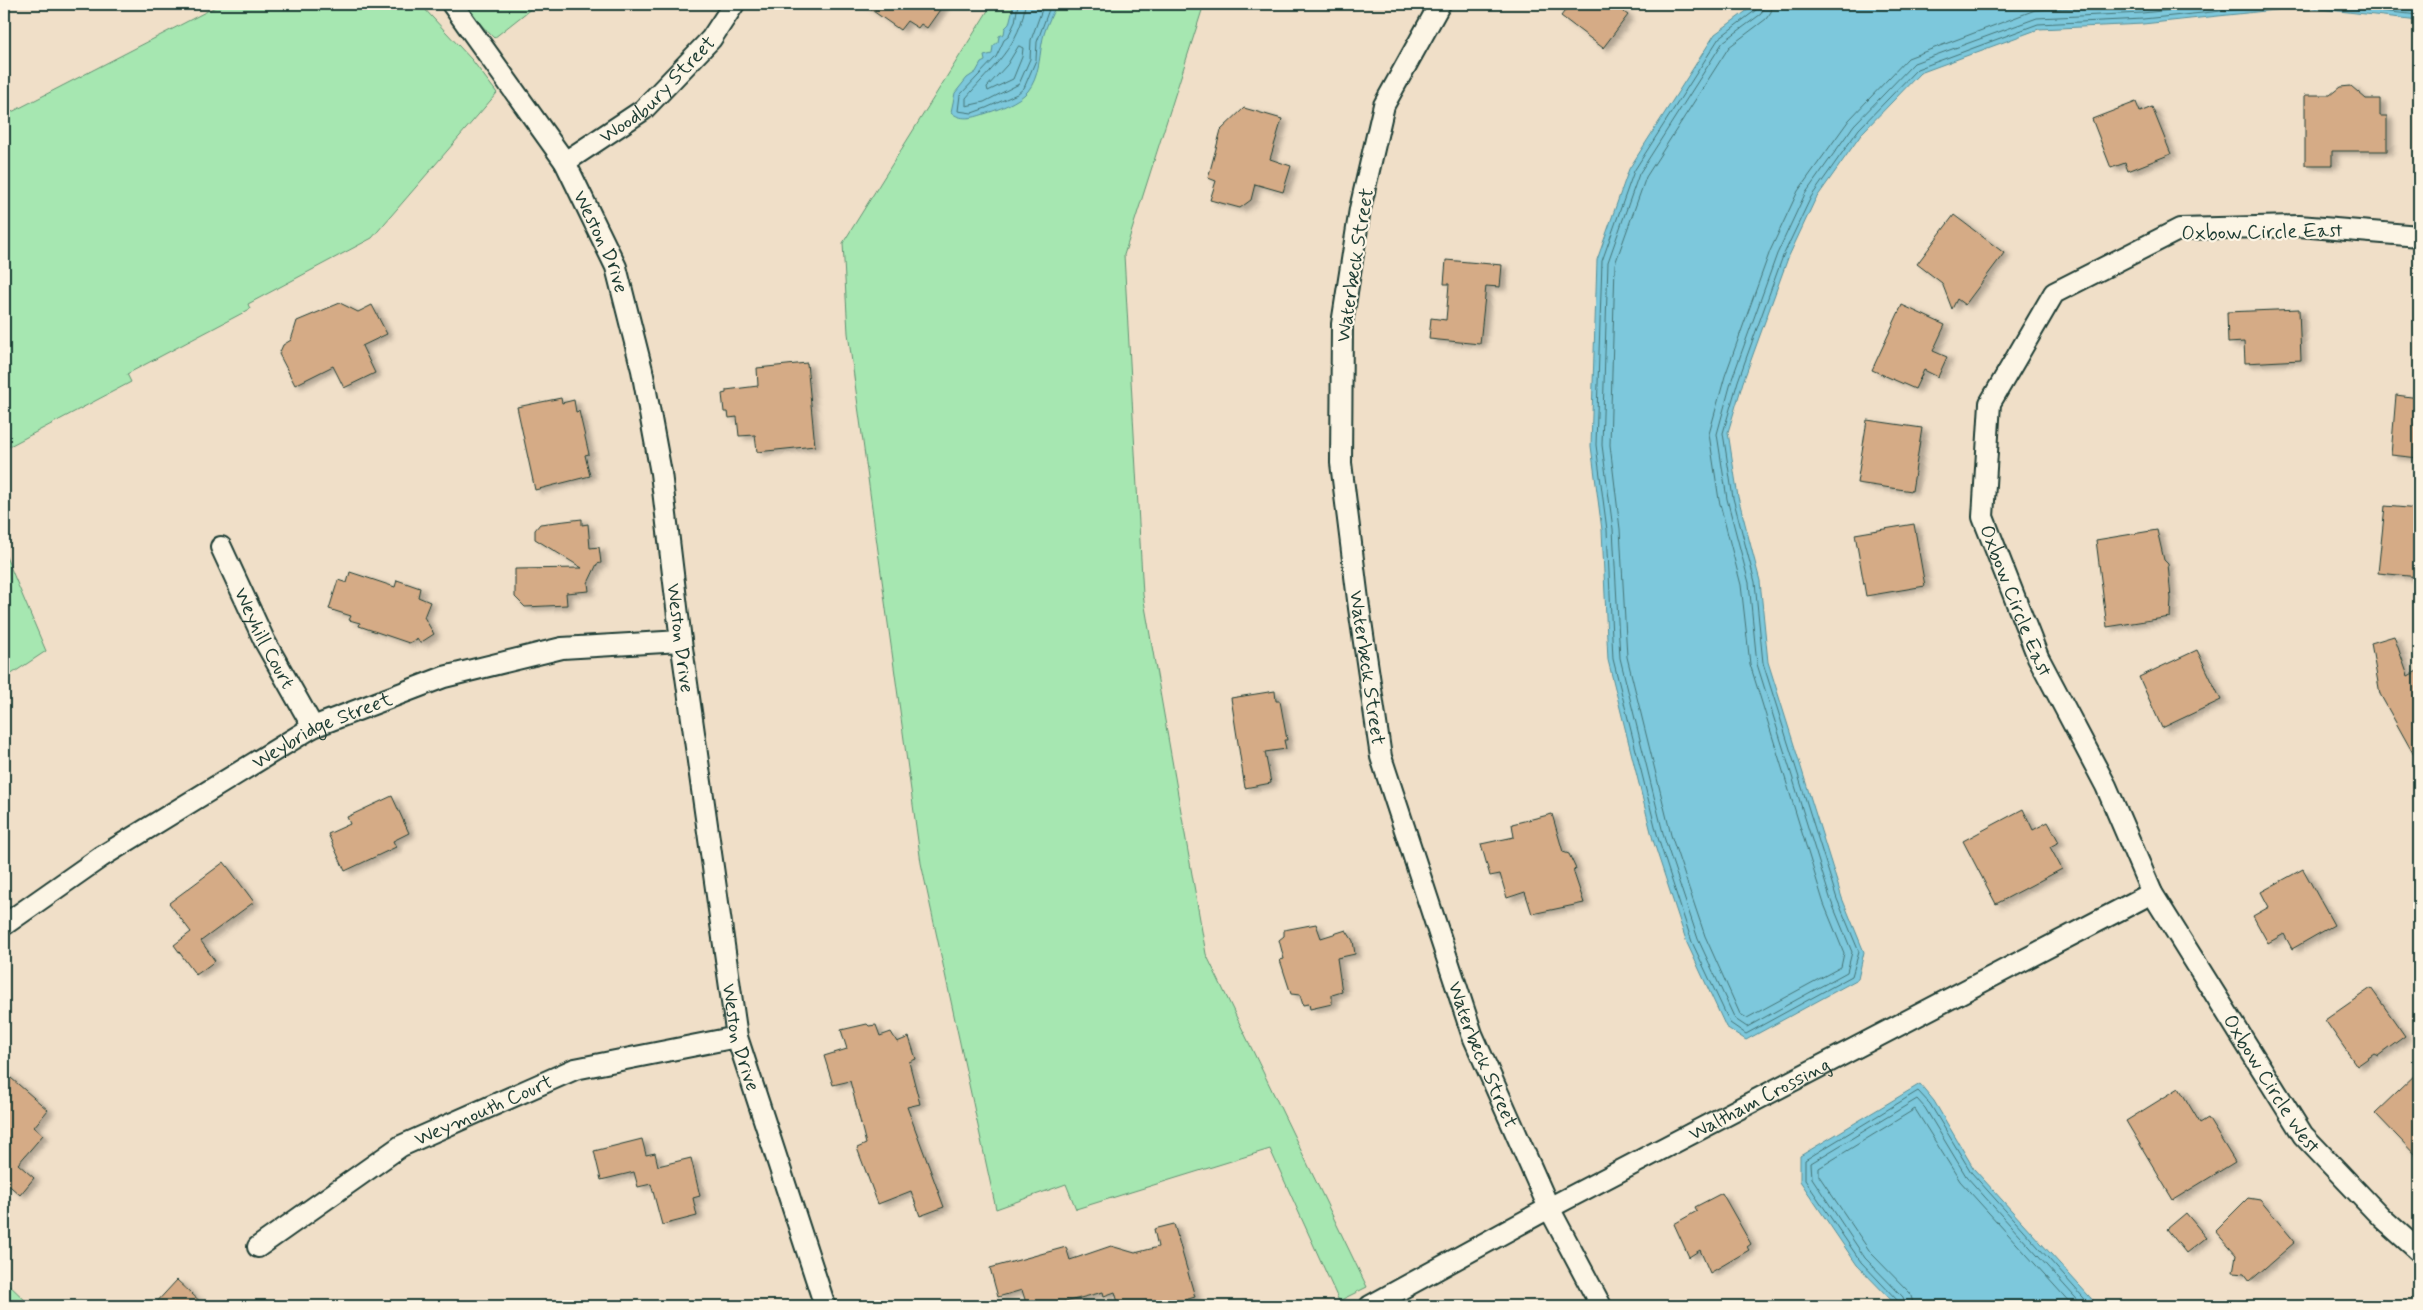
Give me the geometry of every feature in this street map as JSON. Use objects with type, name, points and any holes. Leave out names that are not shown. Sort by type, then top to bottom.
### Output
[{"type":"street","name":"Weston Drive","points":[[452,4],[565,162],[616,267],[642,370],[660,472],[681,641],[737,1037],[825,1306]]},
{"type":"street","name":"Woodbury Street","points":[[565,162],[643,110],[711,39],[734,4]]},
{"type":"street","name":"Waterbeck Street","points":[[1440,4],[1384,105],[1360,209],[1342,324],[1341,464],[1359,608],[1382,757],[1472,1034],[1549,1208],[1601,1306]]},
{"type":"street","name":"Oxbow Circle East","points":[[2152,893],[2106,786],[2038,657],[1983,517],[1990,403],[2054,293],[2180,229],[2299,226],[2419,236]]},
{"type":"street","name":"Weyhill Court","points":[[221,546],[265,642],[313,727]]},
{"type":"street","name":"Weybridge Street","points":[[4,925],[101,857],[313,727],[444,677],[562,648],[681,641]]},
{"type":"street","name":"Waltham Crossing","points":[[1370,1306],[1549,1208],[2152,893]]},
{"type":"street","name":"Oxbow Circle West","points":[[2152,893],[2304,1135],[2382,1218],[2419,1251]]},
{"type":"street","name":"Weymouth Court","points":[[258,1247],[401,1146],[575,1069],[737,1037]]},
{"type":"green space","points":[[221,4],[420,4],[472,60],[497,93],[372,238],[248,304],[250,309],[127,374],[131,382],[4,449],[4,116]]},
{"type":"green space","points":[[461,4],[537,4],[494,38]]},
{"type":"green space","points":[[992,4],[1204,4],[1124,255],[1143,595],[1206,954],[1367,1287],[1339,1301],[1270,1149],[1076,1209],[1066,1184],[996,1209],[921,863],[848,333],[843,243]]},
{"type":"green space","points":[[4,552],[46,651],[4,679]]},
{"type":"green space","points":[[4,1280],[31,1306],[4,1306]]},
{"type":"water","points":[[1014,4],[1057,4],[1044,33],[1038,68],[1032,86],[1019,99],[1008,105],[980,115],[958,117],[951,112],[955,93],[967,78],[976,72],[981,63],[985,61],[984,56],[992,54],[993,46],[998,42],[999,36],[1004,34],[1005,28],[1009,24]]},
{"type":"water","points":[[1756,4],[2419,4],[2419,20],[2303,7],[2143,24],[2039,29],[1920,73],[1863,132],[1815,200],[1788,258],[1743,382],[1728,432],[1738,497],[1760,581],[1768,662],[1842,898],[1864,952],[1858,979],[1746,1040],[1726,1027],[1687,943],[1653,840],[1608,660],[1602,530],[1591,446],[1597,260],[1629,169],[1715,34]]},
{"type":"water","points":[[1920,1084],[1934,1101],[1974,1169],[2098,1306],[1897,1306],[1857,1265],[1800,1181],[1800,1156]]},
{"type":"building","points":[[863,4],[944,4],[927,28],[921,24],[918,28],[907,21],[900,30]]},
{"type":"building","points":[[1570,4],[1612,4],[1628,15],[1603,48],[1561,16]]},
{"type":"building","points":[[2351,86],[2366,99],[2380,99],[2380,116],[2387,116],[2387,151],[2332,151],[2332,165],[2305,165],[2305,95],[2330,95],[2340,87]]},
{"type":"building","points":[[2136,102],[2140,112],[2152,107],[2171,154],[2128,171],[2125,163],[2111,168],[2092,119]]},
{"type":"building","points":[[1244,108],[1282,119],[1270,159],[1291,166],[1283,192],[1255,184],[1251,200],[1240,208],[1210,200],[1216,181],[1208,178],[1221,130]]},
{"type":"building","points":[[1954,215],[2004,253],[1965,305],[1957,299],[1952,309],[1942,283],[1917,264]]},
{"type":"building","points":[[1446,260],[1502,265],[1500,287],[1486,286],[1480,344],[1429,339],[1431,318],[1446,320],[1449,284],[1444,284]]},
{"type":"building","points":[[340,303],[358,312],[372,305],[387,334],[362,346],[375,373],[344,388],[333,366],[295,385],[279,354],[283,345],[291,340],[297,321]]},
{"type":"building","points":[[1902,305],[1945,325],[1933,351],[1947,357],[1938,377],[1924,370],[1915,389],[1872,370]]},
{"type":"building","points":[[2299,309],[2301,360],[2245,363],[2244,342],[2228,343],[2227,312]]},
{"type":"building","points":[[807,363],[815,446],[757,452],[755,435],[739,436],[737,417],[729,418],[728,412],[724,412],[722,394],[726,393],[726,390],[758,386],[757,368]]},
{"type":"building","points":[[2396,395],[2419,398],[2419,458],[2391,455]]},
{"type":"building","points":[[561,398],[562,403],[574,400],[576,412],[579,411],[589,454],[585,455],[590,476],[535,490],[517,407]]},
{"type":"building","points":[[1867,420],[1922,428],[1912,491],[1857,483]]},
{"type":"building","points":[[2385,506],[2419,509],[2419,577],[2378,573]]},
{"type":"building","points":[[582,519],[582,525],[588,524],[590,548],[599,547],[601,563],[597,564],[588,583],[589,591],[566,593],[567,605],[525,607],[515,597],[515,569],[582,568],[535,539],[535,530],[540,524]]},
{"type":"building","points":[[1914,524],[1925,586],[1866,596],[1855,534]]},
{"type":"building","points":[[2157,530],[2164,560],[2168,564],[2171,599],[2170,617],[2107,627],[2096,540]]},
{"type":"building","points":[[350,572],[395,587],[397,580],[420,588],[418,597],[430,602],[424,617],[434,634],[420,643],[417,639],[409,643],[359,626],[360,623],[349,620],[351,616],[329,609],[338,580],[347,583]]},
{"type":"building","points":[[2394,636],[2408,676],[2419,670],[2419,764],[2380,694],[2371,643]]},
{"type":"building","points":[[2197,650],[2221,700],[2162,728],[2139,677]]},
{"type":"building","points":[[1275,691],[1276,701],[1280,701],[1287,740],[1284,740],[1286,749],[1265,752],[1271,783],[1245,788],[1231,698]]},
{"type":"building","points":[[392,796],[409,833],[393,841],[396,847],[345,871],[328,834],[350,824],[347,817]]},
{"type":"building","points":[[2023,809],[2033,830],[2048,822],[2059,842],[2050,847],[2062,869],[1996,904],[1963,841]]},
{"type":"building","points":[[1552,814],[1563,852],[1569,854],[1576,869],[1573,870],[1584,903],[1532,914],[1525,892],[1507,898],[1500,874],[1490,876],[1481,844],[1514,837],[1512,824]]},
{"type":"building","points":[[224,862],[254,902],[201,941],[215,961],[196,975],[174,945],[191,932],[169,903]]},
{"type":"building","points":[[2303,869],[2334,925],[2292,949],[2284,934],[2268,943],[2253,916],[2269,907],[2261,892]]},
{"type":"building","points":[[1316,924],[1321,938],[1346,930],[1353,941],[1355,954],[1337,958],[1342,992],[1332,995],[1332,1004],[1310,1009],[1309,1004],[1303,1005],[1300,995],[1291,994],[1280,960],[1284,959],[1279,940],[1284,936],[1284,930]]},
{"type":"building","points":[[2371,988],[2405,1036],[2378,1056],[2374,1054],[2357,1066],[2325,1020]]},
{"type":"building","points":[[867,1024],[869,1026],[876,1025],[880,1036],[891,1032],[897,1042],[909,1037],[916,1059],[909,1062],[920,1104],[907,1107],[944,1207],[920,1216],[911,1191],[878,1204],[857,1148],[866,1144],[850,1081],[833,1085],[824,1056],[847,1049],[841,1030]]},
{"type":"building","points":[[2419,1071],[2419,1159],[2375,1113]]},
{"type":"building","points":[[4,1072],[48,1110],[34,1127],[43,1135],[18,1164],[34,1178],[20,1195],[4,1181]]},
{"type":"building","points":[[2179,1088],[2200,1123],[2208,1118],[2235,1162],[2173,1200],[2126,1121]]},
{"type":"building","points":[[642,1139],[646,1155],[655,1153],[658,1166],[691,1158],[700,1196],[693,1198],[697,1216],[662,1225],[651,1184],[638,1187],[634,1172],[601,1180],[594,1151]]},
{"type":"building","points":[[1722,1193],[1751,1244],[1747,1247],[1749,1250],[1710,1273],[1700,1250],[1689,1257],[1674,1224],[1697,1211],[1695,1207]]},
{"type":"building","points":[[2248,1198],[2260,1200],[2295,1242],[2250,1281],[2244,1273],[2233,1272],[2236,1255],[2215,1231]]},
{"type":"building","points":[[2186,1213],[2206,1237],[2186,1253],[2167,1229]]},
{"type":"building","points":[[1174,1224],[1195,1297],[1165,1306],[1119,1306],[1115,1292],[1104,1296],[1103,1292],[1050,1306],[1027,1306],[1022,1290],[998,1297],[990,1268],[1066,1247],[1070,1260],[1111,1246],[1135,1253],[1158,1247],[1154,1229]]},
{"type":"building","points":[[177,1280],[205,1306],[153,1306]]}]
